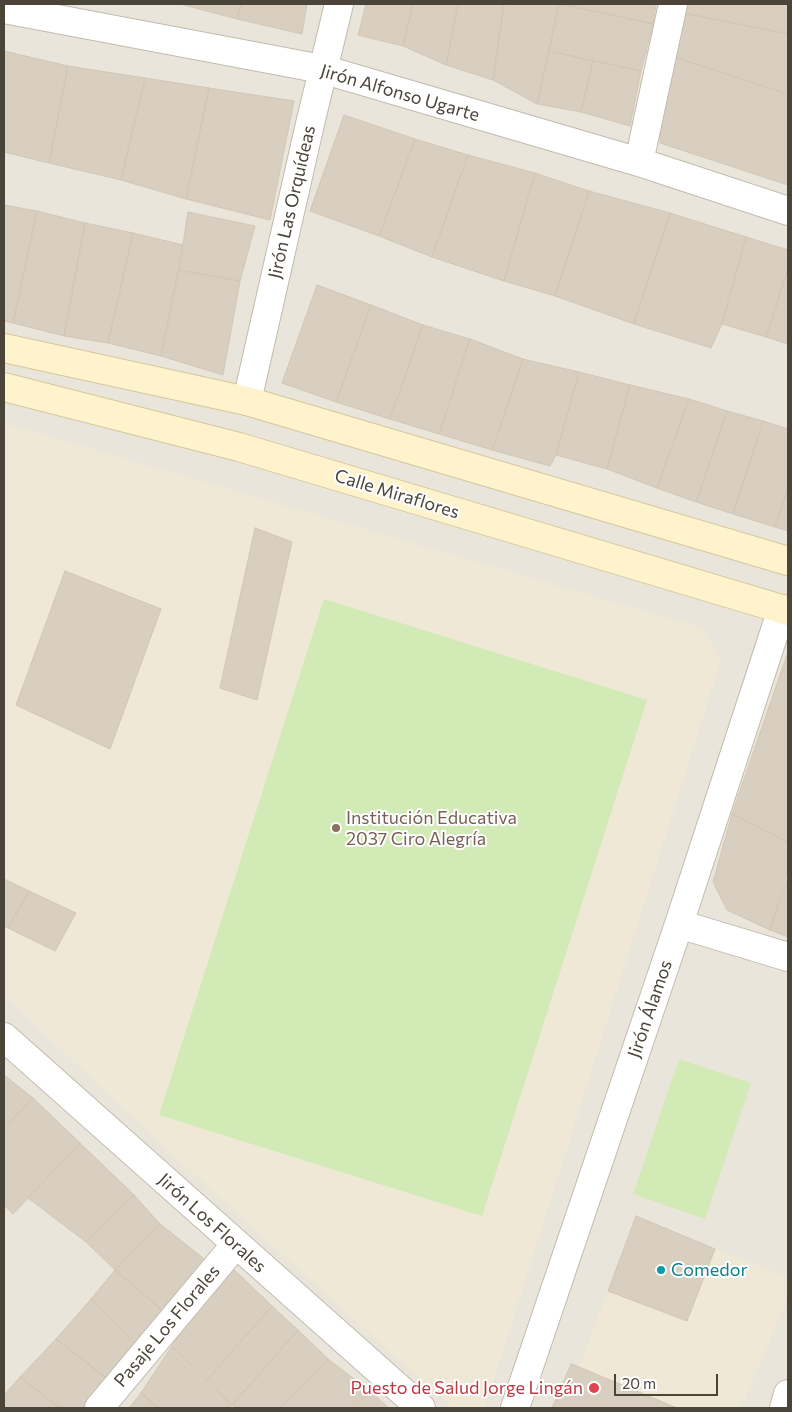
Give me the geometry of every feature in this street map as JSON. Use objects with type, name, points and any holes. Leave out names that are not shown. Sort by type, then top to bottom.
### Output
[{"type":"street","name":"Jirón Las Orquídeas","points":[[248,401],[322,69],[339,4]]},
{"type":"street","points":[[639,162],[673,4]]},
{"type":"street","name":"Jirón Alfonso Ugarte","points":[[4,9],[322,69],[639,162],[788,211]]},
{"type":"street","points":[[4,348],[248,401],[788,561]]},
{"type":"street","name":"Calle Miraflores","points":[[4,387],[239,447],[785,610]]},
{"type":"street","name":"Jirón Álamos","points":[[515,1408],[785,610]]},
{"type":"street","points":[[679,924],[788,957]]},
{"type":"street","name":"Jirón Los Florales","points":[[4,1037],[421,1408]]},
{"type":"street","name":"Pasaje Los Florales","points":[[99,1408],[236,1244]]},
{"type":"street","points":[[784,1408],[788,1394]]},
{"type":"shaded area","points":[[4,4],[788,4],[788,1408],[4,1408]]},
{"type":"shaded area","name":"Institución Educativa 2037 Ciro Alegría","points":[[4,423],[702,628],[721,660],[485,1408],[452,1408],[165,1148],[4,996]]},
{"type":"shaded area","points":[[715,1249],[788,1277],[788,1298],[741,1408],[677,1408],[579,1367],[608,1291],[686,1321]]},
{"type":"green space","points":[[324,599],[647,700],[482,1216],[159,1115]]},
{"type":"green space","points":[[679,1059],[751,1083],[705,1219],[633,1194]]},
{"type":"building","points":[[180,4],[241,4],[237,19]]},
{"type":"building","points":[[241,4],[307,4],[302,34],[237,19]]},
{"type":"building","points":[[366,4],[413,4],[403,46],[358,35]]},
{"type":"building","points":[[413,4],[458,4],[446,65],[403,46]]},
{"type":"building","points":[[458,4],[504,4],[493,80],[446,65]]},
{"type":"building","points":[[504,4],[559,4],[537,104],[493,80]]},
{"type":"building","points":[[559,4],[653,24],[641,71],[549,51]]},
{"type":"building","points":[[564,4],[656,4],[653,24]]},
{"type":"building","points":[[676,4],[788,4],[788,34],[674,11]]},
{"type":"building","points":[[674,11],[788,34],[788,94],[665,54]]},
{"type":"building","points":[[4,51],[68,66],[49,163],[4,152]]},
{"type":"building","points":[[549,51],[593,61],[581,112],[537,104]]},
{"type":"building","points":[[665,54],[788,94],[788,185],[660,143]]},
{"type":"building","points":[[593,61],[641,71],[630,126],[581,112]]},
{"type":"building","points":[[68,66],[145,78],[121,180],[49,163]]},
{"type":"building","points":[[145,78],[209,88],[186,199],[121,180]]},
{"type":"building","points":[[209,88],[294,101],[270,220],[186,199]]},
{"type":"building","points":[[344,115],[415,139],[379,236],[310,211]]},
{"type":"building","points":[[415,139],[468,155],[432,257],[379,236]]},
{"type":"building","points":[[468,155],[535,173],[504,281],[432,257]]},
{"type":"building","points":[[535,173],[589,191],[555,296],[504,281]]},
{"type":"building","points":[[589,191],[670,213],[634,324],[555,296]]},
{"type":"building","points":[[4,205],[37,211],[13,323],[4,321]]},
{"type":"building","points":[[37,211],[85,223],[64,336],[13,323]]},
{"type":"building","points":[[188,212],[255,226],[240,281],[179,270]]},
{"type":"building","points":[[670,213],[746,237],[722,324],[711,348],[634,324]]},
{"type":"building","points":[[85,223],[133,233],[108,343],[64,336]]},
{"type":"building","points":[[133,233],[183,245],[161,356],[108,343]]},
{"type":"building","points":[[746,237],[788,250],[788,269],[766,337],[722,324]]},
{"type":"building","points":[[788,269],[788,344],[766,337]]},
{"type":"building","points":[[179,270],[240,281],[223,375],[161,356]]},
{"type":"building","points":[[317,285],[371,305],[336,402],[282,383]]},
{"type":"building","points":[[371,305],[423,325],[390,419],[336,402]]},
{"type":"building","points":[[423,325],[470,339],[439,434],[390,419]]},
{"type":"building","points":[[470,339],[523,359],[492,450],[439,434]]},
{"type":"building","points":[[523,359],[579,372],[556,455],[550,466],[492,450]]},
{"type":"building","points":[[579,372],[630,385],[607,469],[556,455]]},
{"type":"building","points":[[630,385],[689,399],[657,488],[607,469]]},
{"type":"building","points":[[689,399],[727,411],[696,502],[657,488]]},
{"type":"building","points":[[727,411],[763,421],[733,514],[696,502]]},
{"type":"building","points":[[763,421],[788,429],[788,487],[775,527],[733,514]]},
{"type":"building","points":[[788,487],[788,531],[775,527]]},
{"type":"building","points":[[255,528],[292,542],[257,700],[220,688]]},
{"type":"building","points":[[65,571],[161,609],[110,749],[16,705]]},
{"type":"building","points":[[788,652],[788,842],[732,814]]},
{"type":"building","points":[[732,814],[788,842],[788,869],[770,930],[727,910],[713,882]]},
{"type":"building","points":[[788,876],[788,937],[770,930]]},
{"type":"building","points":[[4,879],[29,891],[8,928],[4,926]]},
{"type":"building","points":[[29,891],[76,913],[55,951],[8,928]]},
{"type":"building","points":[[4,1075],[33,1098],[4,1128]]},
{"type":"building","points":[[33,1098],[80,1143],[13,1214],[4,1205],[4,1128]]},
{"type":"building","points":[[80,1143],[134,1195],[86,1242],[28,1198]]},
{"type":"building","points":[[134,1195],[160,1224],[115,1270],[86,1242]]},
{"type":"building","name":"Comedor","points":[[636,1216],[715,1249],[687,1321],[608,1291]]},
{"type":"building","points":[[160,1224],[207,1261],[163,1311],[115,1270]]},
{"type":"building","points":[[227,1263],[272,1306],[206,1381],[172,1346]]},
{"type":"building","points":[[115,1270],[163,1311],[136,1344],[91,1299]]},
{"type":"building","points":[[91,1299],[136,1344],[105,1377],[56,1339]]},
{"type":"building","points":[[272,1306],[298,1330],[232,1405],[206,1381]]},
{"type":"building","points":[[298,1330],[328,1359],[280,1408],[237,1408],[232,1405]]},
{"type":"building","points":[[56,1339],[105,1377],[82,1408],[60,1408],[20,1377]]},
{"type":"building","points":[[172,1346],[232,1405],[228,1408],[159,1408],[141,1393]]},
{"type":"building","points":[[328,1359],[370,1391],[353,1408],[280,1408]]},
{"type":"building","name":"Puesto de Salud Jorge Lingán","points":[[571,1364],[579,1367],[677,1408],[552,1408]]},
{"type":"building","points":[[20,1377],[60,1408],[4,1408],[4,1395]]},
{"type":"building","points":[[370,1391],[389,1408],[353,1408]]},
{"type":"building","points":[[141,1393],[159,1408],[129,1408]]},
{"type":"place","name":"Institución Educativa 2037 Ciro Alegría","points":[[336,828]]},
{"type":"place","name":"Comedor","points":[[661,1270]]},
{"type":"place","name":"Puesto de Salud Jorge Lingán","points":[[594,1388]]}]
